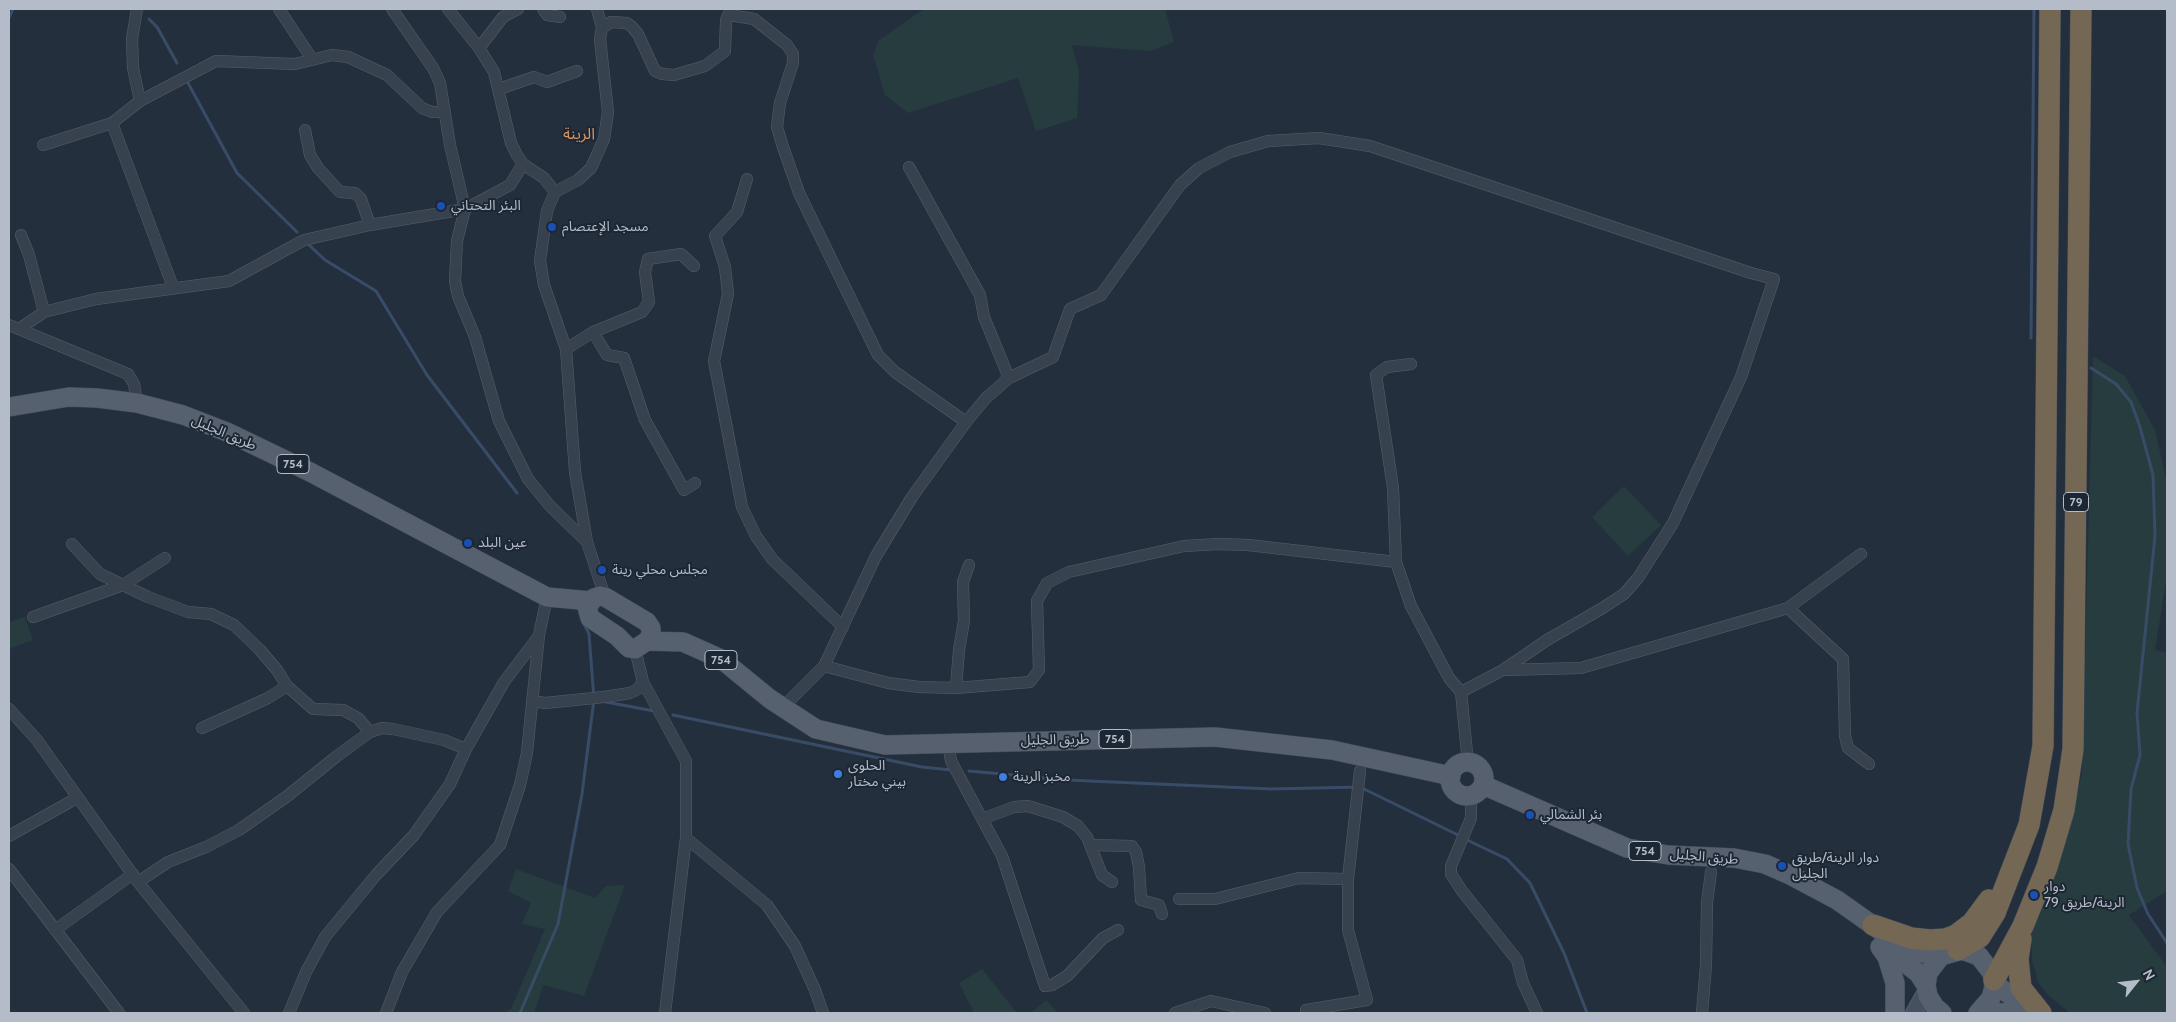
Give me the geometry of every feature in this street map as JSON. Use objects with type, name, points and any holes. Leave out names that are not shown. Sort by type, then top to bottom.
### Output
[{"type":"highway","name":"79","points":[[1952,952],[1974,942],[1985,931],[1995,913],[2029,825],[2043,746],[2050,9]]},
{"type":"highway","name":"79","points":[[1994,982],[2023,926],[2047,867],[2064,810],[2073,748],[2081,9]]},
{"type":"highway","points":[[1873,932],[1921,940],[1945,938],[1956,934],[1981,913],[2013,865]]},
{"type":"highway","points":[[2023,926],[2018,959],[2019,981],[2029,1000],[2041,1013]]},
{"type":"main road","name":"طريق الجليل","points":[[9,407],[69,398],[97,398],[137,403],[182,416],[227,432],[310,472],[552,598],[595,605]]},
{"type":"main road","points":[[595,605],[625,610],[640,616],[644,639],[629,648],[595,605]]},
{"type":"main road","name":"طريق الجليل","points":[[644,639],[682,634],[720,652],[769,691],[783,707],[816,729],[885,745],[1215,736],[1332,750],[1451,776]]},
{"type":"main road","points":[[1468,763],[1480,769],[1484,777],[1483,785],[1479,792],[1467,796],[1459,794],[1453,788],[1451,776],[1458,766],[1468,763]]},
{"type":"main road","name":"طريق الجليل","points":[[1483,785],[1628,848],[1668,855],[1734,858],[1765,864],[1850,908],[1873,932]]},
{"type":"main road","points":[[1873,932],[1887,957],[1894,977],[1896,994],[1895,1013]]},
{"type":"main road","name":"754","points":[[1873,932],[1914,951],[1971,952],[1982,959],[1990,968],[1994,982],[2034,1013]]},
{"type":"main road","name":"754","points":[[1873,932],[1918,973],[1926,987],[1930,1001],[1942,1013]]},
{"type":"main road","points":[[1914,1013],[1926,987],[1932,964],[1952,952]]},
{"type":"main road","points":[[1979,1013],[1992,998],[1994,982]]},
{"type":"main road","points":[[1979,1013],[1999,1011],[2011,1013]]},
{"type":"street","points":[[137,9],[132,39],[133,68],[140,101]]},
{"type":"street","points":[[279,9],[312,58]]},
{"type":"street","points":[[392,9],[433,68],[440,83],[444,112],[465,209],[457,241],[455,281],[458,296],[475,337],[499,421],[528,479],[550,506],[587,542]]},
{"type":"street","points":[[448,9],[479,48],[494,72],[511,143],[523,164],[544,178],[555,192]]},
{"type":"street","points":[[479,48],[504,17],[518,9]]},
{"type":"street","points":[[543,9],[547,15],[560,17]]},
{"type":"street","points":[[595,605],[575,472],[566,349],[544,285],[540,261],[548,211],[555,192],[578,180],[591,168],[604,139],[608,112],[600,39],[602,28],[597,9]]},
{"type":"street","points":[[602,28],[612,22],[626,23],[632,27],[638,34],[655,70],[662,74],[674,75],[706,66],[725,52],[726,20],[730,12],[754,19],[787,45],[793,54],[793,63],[780,103],[777,127],[799,193],[878,355],[895,372],[966,422]]},
{"type":"street","points":[[43,145],[112,123],[140,101],[216,61],[295,64],[312,58],[332,55],[348,57],[387,75],[422,108],[432,112],[444,112]]},
{"type":"street","points":[[499,89],[534,76],[547,82],[577,71]]},
{"type":"street","points":[[112,123],[173,287]]},
{"type":"street","points":[[305,130],[310,155],[318,168],[340,192],[355,193],[361,199],[370,224]]},
{"type":"street","points":[[783,707],[824,666],[876,556],[912,497],[966,422],[986,398],[1009,378],[1053,358],[1070,309],[1101,295],[1180,185],[1198,168],[1230,152],[1268,141],[1319,138],[1370,146],[1774,279],[1741,377],[1673,523],[1638,578],[1624,594],[1547,640],[1504,670],[1461,692]]},
{"type":"street","points":[[14,327],[44,312],[96,299],[173,287],[229,281],[304,240],[370,224],[465,209],[510,185],[523,164]]},
{"type":"street","points":[[909,167],[980,295],[984,317],[1009,378]]},
{"type":"street","points":[[747,179],[737,212],[715,236],[726,267],[728,294],[714,361],[740,498],[756,536],[772,559],[843,627]]},
{"type":"street","points":[[21,235],[29,255],[44,312]]},
{"type":"street","points":[[566,349],[593,332],[642,312],[649,302],[645,272],[648,259],[681,254],[694,266]]},
{"type":"street","points":[[14,327],[128,374],[134,384],[137,403]]},
{"type":"street","points":[[593,332],[607,355],[624,358],[644,420],[684,490],[695,483]]},
{"type":"street","points":[[1411,364],[1387,366],[1376,375],[1393,488],[1396,562],[1411,606],[1449,678],[1461,692],[1468,763]]},
{"type":"street","points":[[72,544],[100,574],[188,612],[211,614],[234,625],[260,650],[277,670],[287,686],[313,709],[343,710],[358,718],[370,732]]},
{"type":"street","points":[[824,666],[888,683],[919,687],[956,688],[1030,682],[1036,677],[1039,670],[1037,601],[1047,583],[1069,572],[1184,546],[1219,544],[1396,562]]},
{"type":"street","points":[[1504,670],[1581,668],[1788,608],[1860,554]]},
{"type":"street","points":[[32,618],[123,585],[165,558]]},
{"type":"street","points":[[956,688],[959,650],[964,621],[963,582],[968,565]]},
{"type":"street","points":[[386,1013],[402,972],[437,912],[500,844],[520,785],[527,753],[539,635],[552,598]]},
{"type":"street","points":[[1788,608],[1843,659],[1846,743],[1848,748],[1869,764]]},
{"type":"street","points":[[289,1013],[306,972],[325,937],[376,875],[414,835],[450,784],[466,750],[504,682],[539,635]]},
{"type":"street","points":[[644,639],[643,682],[686,761],[686,838],[665,1013]]},
{"type":"street","points":[[532,701],[545,703],[630,693],[638,689],[643,682]]},
{"type":"street","points":[[202,728],[268,698],[287,686]]},
{"type":"street","points":[[9,709],[37,740],[136,878],[244,1013]]},
{"type":"street","points":[[55,930],[136,878],[239,830],[286,797],[370,732],[382,728],[392,729],[444,740],[466,750]]},
{"type":"street","points":[[948,743],[951,760],[1002,856],[1045,986],[1067,976],[1103,938],[1118,930]]},
{"type":"street","points":[[1306,1010],[1367,1000],[1348,930],[1348,879],[1360,771]]},
{"type":"street","points":[[1467,796],[1471,806],[1471,818],[1452,866],[1451,874],[1462,891],[1518,960],[1523,983],[1536,1013]]},
{"type":"street","points":[[9,836],[77,798]]},
{"type":"street","points":[[982,819],[1014,807],[1028,806],[1040,808],[1078,826],[1091,845],[1102,875],[1112,882]]},
{"type":"street","points":[[686,838],[767,905],[795,946],[823,1013]]},
{"type":"street","points":[[1091,845],[1132,846],[1136,852],[1139,867],[1141,900],[1159,906],[1162,914]]},
{"type":"street","points":[[9,869],[119,1013]]},
{"type":"street","points":[[1702,1013],[1706,965],[1707,903],[1711,872]]},
{"type":"street","points":[[1179,899],[1215,899],[1299,878],[1348,879]]},
{"type":"street","points":[[1175,1013],[1211,1001],[1264,1013]]},
{"type":"green space","points":[[924,9],[1165,9],[1174,42],[1150,51],[1072,45],[1079,71],[1077,118],[1036,131],[1018,78],[908,113],[885,95],[873,55],[879,40]]},
{"type":"green space","points":[[2093,356],[2125,376],[2155,430],[2167,483],[2167,575],[2155,650],[2167,653],[2167,891],[2129,915],[2167,967],[2166,1013],[2070,1013],[2047,994],[2038,982],[2032,960],[2031,931],[2071,823],[2082,772]]},
{"type":"green space","points":[[1624,486],[1661,525],[1628,556],[1592,517]]},
{"type":"green space","points":[[25,617],[33,640],[9,649],[9,622]]},
{"type":"green space","points":[[516,869],[595,898],[606,886],[625,885],[584,996],[543,985],[534,1013],[504,1013],[511,1009],[545,929],[522,924],[531,903],[508,891]]},
{"type":"green space","points":[[982,969],[1017,1013],[974,1013],[959,983]]},
{"type":"green space","points":[[1046,1000],[1059,1013],[1031,1013]]},
{"type":"waterway","points":[[9,18],[13,9]]},
{"type":"waterway","points":[[2031,338],[2034,9]]},
{"type":"waterway","points":[[149,19],[157,27],[177,63]]},
{"type":"waterway","points":[[188,83],[237,173],[297,232]]},
{"type":"waterway","points":[[308,244],[325,260],[376,291],[427,375],[517,493]]},
{"type":"waterway","points":[[2091,368],[2116,384],[2131,402],[2153,475],[2155,536],[2137,713],[2140,755],[2131,789],[2128,844],[2137,888],[2148,914],[2167,943]]},
{"type":"waterway","points":[[520,1013],[558,924],[582,794],[594,699],[589,634],[584,624]]},
{"type":"waterway","points":[[606,702],[654,711]]},
{"type":"waterway","points":[[673,715],[922,767],[951,770]]},
{"type":"waterway","points":[[969,771],[1067,780],[1271,789],[1360,787],[1460,836]]},
{"type":"waterway","points":[[1465,839],[1507,859],[1530,883],[1564,953],[1587,1013]]},
{"type":"place","name":"البئر التحتاني","points":[[441,206]]},
{"type":"place","name":"مسجد الإعتصام","points":[[552,227]]},
{"type":"place","name":"عين البلد","points":[[468,543]]},
{"type":"place","name":"مجلس محلي رينة","points":[[602,570]]},
{"type":"place","name":"الحلوى بيني مختار","points":[[838,774]]},
{"type":"place","name":"مخبز الرينة","points":[[1003,777]]},
{"type":"place","name":"بئر الشمالي","points":[[1530,815]]},
{"type":"place","name":"دوار الرينة/طريق الجليل","points":[[1782,866]]},
{"type":"place","name":"دوار الرينة/طريق 79","points":[[2034,895]]},
{"type":"district","name":"الرينة","points":[[579,134]]}]
